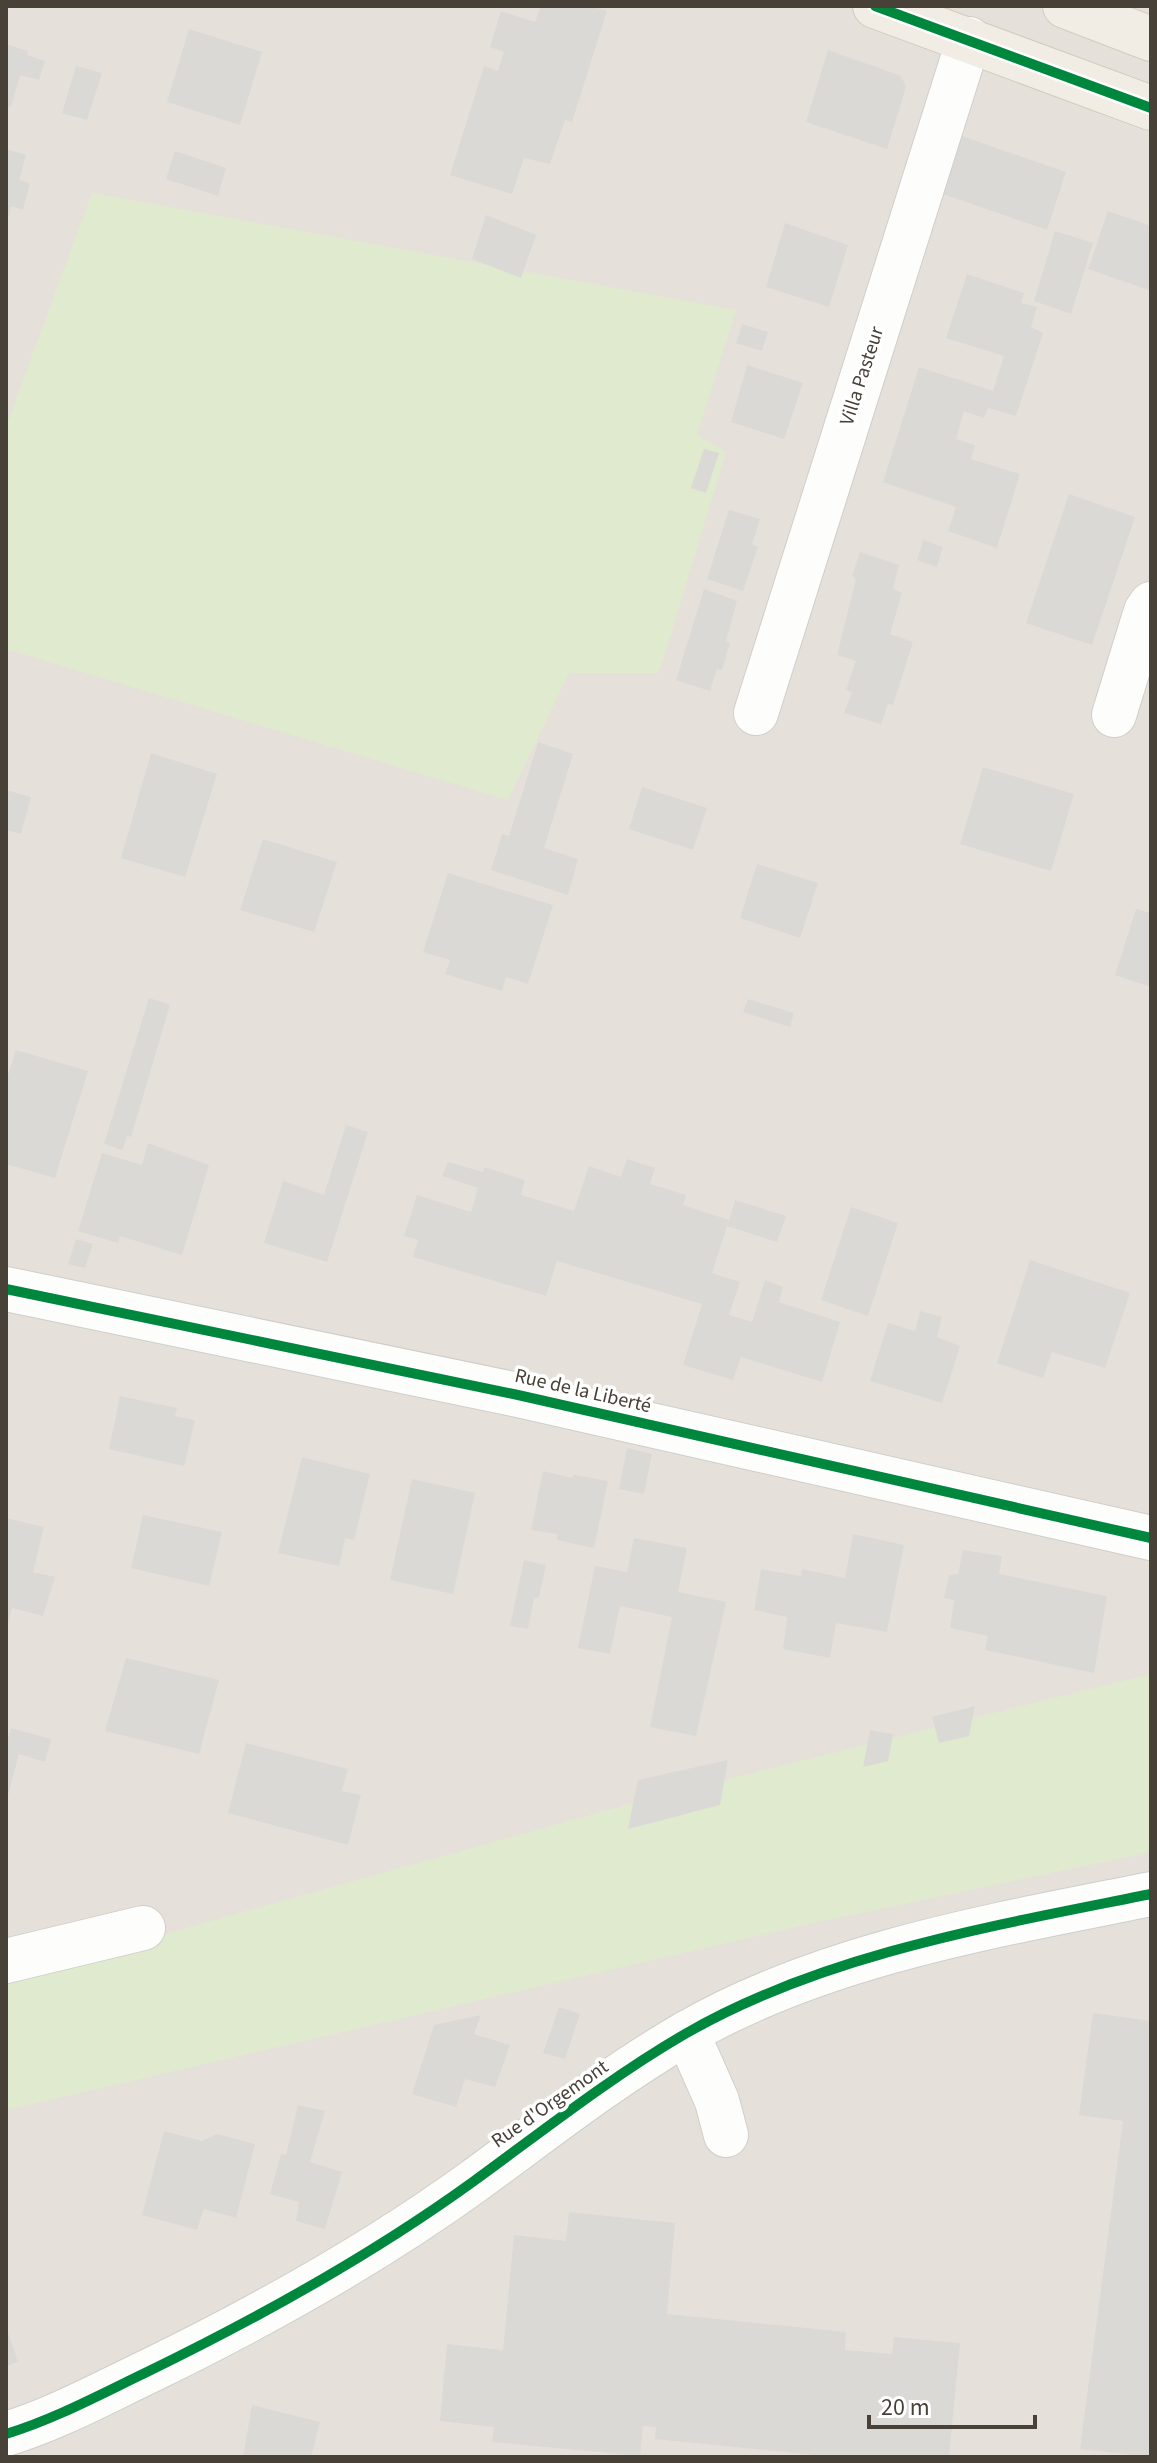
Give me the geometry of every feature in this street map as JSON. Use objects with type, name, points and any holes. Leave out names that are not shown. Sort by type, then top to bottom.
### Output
[{"type":"main road","points":[[875,6],[1151,108]]},
{"type":"main road","points":[[1065,6],[1151,39]]},
{"type":"street","name":"Villa Pasteur","points":[[756,713],[969,39]]},
{"type":"street","points":[[1114,715],[1146,611],[1151,604]]},
{"type":"street","name":"Rue de la Liberté","points":[[6,1289],[518,1395],[1151,1538]]},
{"type":"street","name":"Rue d'Orgemont","points":[[6,2434],[43,2422],[206,2343],[347,2264],[472,2183],[578,2103],[687,2033],[784,1985],[917,1945],[1151,1894]]},
{"type":"street","points":[[6,1961],[143,1928]]},
{"type":"street","points":[[687,2033],[717,2101],[726,2135]]},
{"type":"shaded area","points":[[6,6],[1151,6],[1151,2457],[6,2457]]},
{"type":"green space","points":[[92,193],[736,310],[697,435],[726,452],[659,673],[569,673],[508,800],[6,649],[6,427]]},
{"type":"green space","points":[[1151,1674],[1151,1852],[808,1924],[6,2110],[6,1981],[637,1802]]},
{"type":"building","points":[[541,6],[590,6],[607,11],[572,122],[565,120],[550,164],[524,158],[512,194],[450,175],[484,66],[498,71],[504,52],[490,47],[501,11],[535,22]]},
{"type":"building","points":[[189,29],[262,52],[240,125],[167,102]]},
{"type":"building","points":[[6,44],[45,61],[39,80],[20,75],[7,113]]},
{"type":"building","points":[[828,50],[901,76],[906,87],[887,149],[806,122]]},
{"type":"building","points":[[76,66],[102,73],[87,120],[62,113]]},
{"type":"building","points":[[953,133],[1066,172],[1047,230],[934,191]]},
{"type":"building","points":[[6,149],[26,155],[19,180],[30,183],[23,210],[11,206],[7,222]]},
{"type":"building","points":[[175,151],[226,168],[218,196],[166,179]]},
{"type":"building","points":[[1108,211],[1151,226],[1151,291],[1088,269]]},
{"type":"building","points":[[486,215],[536,235],[521,278],[472,259]]},
{"type":"building","points":[[785,223],[848,245],[829,307],[766,287]]},
{"type":"building","points":[[1055,231],[1093,243],[1071,314],[1034,301]]},
{"type":"building","points":[[967,274],[1024,293],[1021,303],[1037,307],[1031,327],[1043,333],[1016,416],[988,408],[984,418],[964,411],[956,439],[975,445],[971,459],[1020,474],[997,548],[948,531],[956,507],[883,482],[919,367],[993,391],[1004,356],[946,338]]},
{"type":"building","points":[[742,324],[768,332],[762,351],[736,343]]},
{"type":"building","points":[[747,365],[803,383],[784,439],[731,422]]},
{"type":"building","points":[[704,449],[719,453],[706,493],[691,488]]},
{"type":"building","points":[[1069,494],[1135,517],[1092,645],[1026,623]]},
{"type":"building","points":[[729,510],[760,519],[752,544],[758,547],[743,591],[707,579]]},
{"type":"building","points":[[923,540],[943,547],[937,567],[917,560]]},
{"type":"building","points":[[860,552],[899,565],[893,589],[902,593],[890,634],[913,642],[893,705],[888,704],[881,724],[844,713],[852,692],[846,690],[856,661],[837,655],[856,579],[852,576]]},
{"type":"building","points":[[704,589],[737,601],[722,670],[717,669],[710,691],[676,680]]},
{"type":"building","points":[[538,742],[573,754],[544,848],[578,859],[568,895],[491,870],[502,834],[509,836]]},
{"type":"building","points":[[151,753],[217,774],[185,877],[121,858]]},
{"type":"building","points":[[983,767],[1074,794],[1051,871],[960,844]]},
{"type":"building","points":[[642,787],[707,808],[693,850],[629,829]]},
{"type":"building","points":[[6,790],[31,797],[21,834],[6,830]]},
{"type":"building","points":[[263,839],[337,862],[314,932],[240,910]]},
{"type":"building","points":[[757,864],[818,883],[800,938],[740,918]]},
{"type":"building","points":[[448,873],[553,905],[528,984],[506,977],[502,991],[445,974],[450,960],[423,952]]},
{"type":"building","points":[[1136,909],[1151,913],[1151,987],[1115,975]]},
{"type":"building","points":[[149,998],[170,1005],[131,1137],[127,1136],[122,1150],[104,1144]]},
{"type":"building","points":[[748,999],[794,1013],[790,1027],[743,1012]]},
{"type":"building","points":[[16,1050],[88,1071],[55,1178],[6,1164],[6,1081]]},
{"type":"building","points":[[346,1125],[368,1132],[327,1262],[264,1243],[283,1181],[324,1195]]},
{"type":"building","points":[[148,1143],[209,1165],[182,1255],[120,1236],[118,1243],[78,1231],[102,1153],[142,1165]]},
{"type":"building","points":[[627,1159],[655,1168],[650,1184],[686,1195],[683,1205],[729,1220],[735,1200],[786,1216],[777,1242],[727,1226],[712,1273],[740,1282],[729,1315],[752,1322],[765,1280],[783,1287],[779,1302],[840,1322],[822,1382],[741,1357],[733,1380],[683,1365],[702,1304],[557,1261],[546,1296],[413,1257],[418,1240],[404,1236],[417,1195],[471,1212],[478,1188],[442,1176],[448,1162],[483,1172],[484,1167],[525,1180],[521,1195],[574,1211],[589,1166],[621,1177]]},
{"type":"building","points":[[851,1207],[898,1223],[868,1316],[821,1300]]},
{"type":"building","points":[[76,1239],[93,1244],[85,1268],[68,1264]]},
{"type":"building","points":[[1030,1260],[1130,1293],[1105,1368],[1052,1352],[1043,1378],[997,1363]]},
{"type":"building","points":[[920,1311],[942,1317],[937,1337],[960,1346],[942,1403],[870,1381],[888,1323],[915,1331]]},
{"type":"building","points":[[120,1396],[177,1408],[175,1416],[195,1420],[184,1466],[109,1449]]},
{"type":"building","points":[[627,1448],[652,1454],[644,1494],[619,1489]]},
{"type":"building","points":[[302,1457],[370,1474],[354,1540],[345,1538],[339,1566],[278,1553]]},
{"type":"building","points":[[543,1471],[572,1478],[574,1475],[608,1481],[594,1548],[557,1540],[557,1534],[531,1530]]},
{"type":"building","points":[[412,1479],[475,1493],[453,1594],[390,1580]]},
{"type":"building","points":[[143,1515],[222,1532],[209,1586],[131,1568]]},
{"type":"building","points":[[6,1518],[44,1527],[33,1572],[55,1577],[43,1616],[12,1608],[7,1628]]},
{"type":"building","points":[[853,1534],[904,1545],[887,1632],[836,1623],[830,1658],[783,1649],[787,1617],[754,1610],[761,1569],[801,1576],[802,1569],[845,1578]]},
{"type":"building","points":[[634,1538],[687,1548],[678,1592],[726,1602],[696,1736],[650,1727],[672,1617],[620,1606],[610,1654],[578,1648],[595,1566],[627,1572]]},
{"type":"building","points":[[963,1550],[1002,1556],[999,1574],[1107,1596],[1094,1673],[985,1650],[988,1636],[950,1628],[954,1600],[944,1598],[949,1575],[958,1574]]},
{"type":"building","points":[[524,1560],[546,1565],[539,1597],[534,1598],[528,1629],[510,1626]]},
{"type":"building","points":[[126,1658],[219,1680],[199,1754],[105,1731]]},
{"type":"building","points":[[975,1706],[969,1736],[939,1743],[932,1717]]},
{"type":"building","points":[[11,1728],[51,1739],[45,1762],[19,1754],[7,1799],[6,1745]]},
{"type":"building","points":[[870,1730],[893,1734],[888,1761],[863,1767]]},
{"type":"building","points":[[246,1743],[348,1769],[342,1791],[361,1795],[348,1845],[228,1813]]},
{"type":"building","points":[[728,1760],[720,1805],[628,1829],[638,1780]]},
{"type":"building","points":[[559,2007],[580,2014],[565,2059],[543,2053]]},
{"type":"building","points":[[1093,2013],[1151,2021],[1151,2457],[1080,2449],[1123,2121],[1079,2115]]},
{"type":"building","points":[[481,2015],[474,2034],[510,2045],[495,2087],[465,2079],[456,2107],[412,2094],[434,2025]]},
{"type":"building","points":[[298,2105],[325,2111],[310,2162],[342,2172],[325,2229],[296,2221],[299,2202],[270,2194],[281,2154],[286,2155]]},
{"type":"building","points":[[164,2131],[202,2141],[217,2134],[255,2144],[236,2218],[204,2209],[197,2230],[142,2215]]},
{"type":"building","points":[[569,2212],[675,2223],[667,2314],[846,2332],[845,2350],[892,2354],[894,2337],[960,2343],[949,2457],[834,2457],[655,2439],[656,2427],[643,2426],[640,2456],[492,2442],[494,2427],[440,2421],[447,2344],[503,2350],[514,2235],[566,2241]]},
{"type":"building","points":[[6,2326],[18,2362],[6,2366]]},
{"type":"building","points":[[252,2405],[320,2422],[311,2457],[243,2457]]},
{"type":"cycle path","points":[[875,6],[1151,108]]},
{"type":"cycle path","points":[[6,1289],[518,1395],[1151,1538]]},
{"type":"cycle path","points":[[6,2434],[95,2397],[315,2284],[435,2208],[631,2068],[738,2006],[794,1983],[912,1946],[1151,1894]]}]
